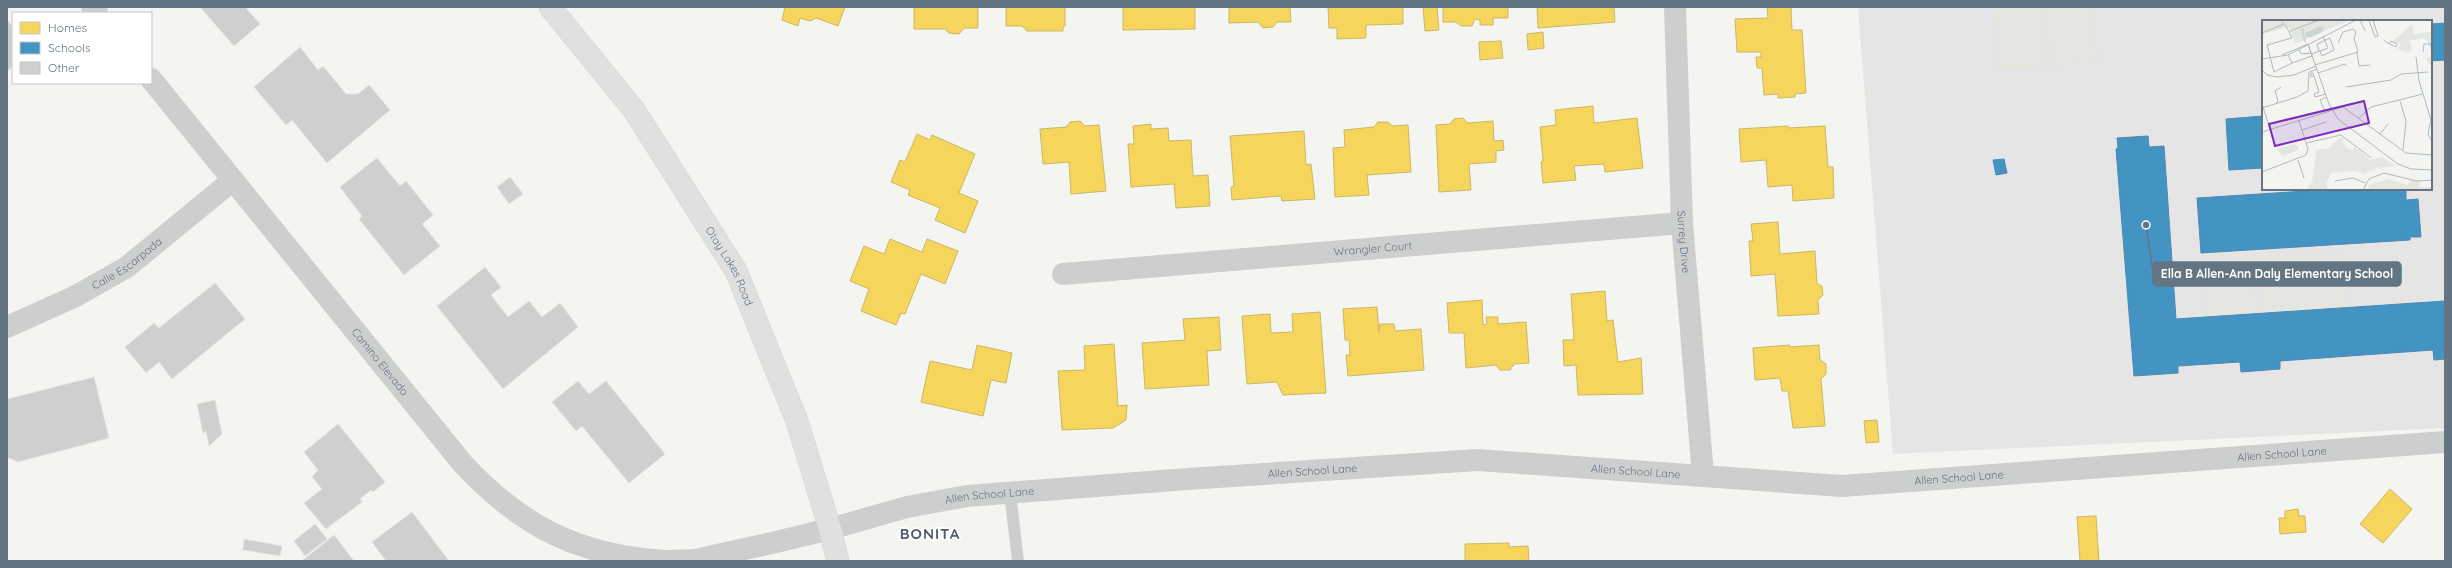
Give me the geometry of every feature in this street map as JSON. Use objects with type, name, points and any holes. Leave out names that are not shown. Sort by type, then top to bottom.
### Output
[{"type":"main road","name":"Otay Lakes Road","points":[[550,7],[634,110],[736,271],[797,421],[830,529],[838,561]]},
{"type":"street","name":"Surrey Drive","points":[[1675,7],[1682,223],[1703,476]]},
{"type":"street","name":"Camino Elevado","points":[[152,81],[464,464],[500,501],[530,523],[585,547],[639,560],[667,561],[695,560],[830,529]]},
{"type":"street","name":"Calle Escarpada","points":[[7,327],[74,297],[127,267],[233,180]]},
{"type":"street","name":"Wrangler Court","points":[[1063,274],[1682,223]]},
{"type":"street","name":"Allen School Lane","points":[[830,529],[907,507],[967,496],[1478,460],[1842,486],[2445,442]]},
{"type":"lane","points":[[1010,493],[1018,561]]},
{"type":"shaded area","points":[[1858,7],[2445,7],[2445,428],[1893,454]]},
{"type":"shaded area","points":[[1994,7],[2041,7],[2045,66],[1998,69]]},
{"type":"shaded area","points":[[2046,7],[2093,7],[2097,62],[2050,65]]},
{"type":"shaded area","points":[[2343,253],[2346,307],[2263,311],[2260,258]]},
{"type":"shaded area","points":[[2253,258],[2257,313],[2205,316],[2201,262]]},
{"type":"building: Homes","points":[[785,7],[845,7],[838,26],[816,18],[810,21],[800,18],[798,26],[782,20]]},
{"type":"building: Homes","points":[[914,7],[978,7],[978,28],[964,28],[959,34],[949,33],[945,29],[914,29]]},
{"type":"building: Homes","points":[[1006,7],[1065,7],[1065,26],[1063,26],[1063,31],[1027,31],[1022,26],[1006,26]]},
{"type":"building: Homes","points":[[1123,7],[1195,7],[1195,29],[1123,30]]},
{"type":"building: Homes","points":[[1229,7],[1290,7],[1291,22],[1277,22],[1273,27],[1263,28],[1258,22],[1229,23]]},
{"type":"building: Homes","points":[[1328,7],[1403,7],[1403,24],[1366,25],[1366,38],[1337,39],[1337,28],[1329,28]]},
{"type":"building: Homes","points":[[1423,7],[1437,7],[1439,30],[1425,31]]},
{"type":"building: Homes","points":[[1443,7],[1508,7],[1508,18],[1493,18],[1493,25],[1480,25],[1480,20],[1475,19],[1472,26],[1461,26],[1456,22],[1443,22]]},
{"type":"building: Homes","points":[[1537,7],[1614,7],[1615,22],[1538,28]]},
{"type":"building: Homes","points":[[1767,7],[1791,7],[1792,30],[1802,30],[1806,93],[1795,94],[1795,97],[1778,98],[1778,94],[1764,95],[1762,68],[1757,68],[1756,57],[1761,57],[1761,52],[1737,52],[1735,19],[1768,18]]},
{"type":"building: Homes","points":[[1543,32],[1544,48],[1528,50],[1527,34]]},
{"type":"building: Homes","points":[[1501,41],[1503,58],[1480,60],[1479,42]]},
{"type":"building: Homes","points":[[1593,106],[1594,123],[1637,118],[1643,168],[1605,172],[1604,164],[1574,166],[1576,180],[1543,183],[1540,127],[1556,125],[1555,110]]},
{"type":"building: Homes","points":[[1463,118],[1468,123],[1493,121],[1494,141],[1503,140],[1504,150],[1496,151],[1496,162],[1469,164],[1471,190],[1439,192],[1436,125],[1450,124],[1454,119]]},
{"type":"building: Homes","points":[[1080,121],[1085,126],[1099,125],[1106,191],[1071,194],[1069,162],[1043,164],[1040,129],[1066,127],[1070,122]]},
{"type":"building: Homes","points":[[1378,122],[1388,122],[1392,126],[1408,125],[1411,172],[1367,175],[1369,195],[1335,197],[1333,148],[1345,147],[1344,130],[1374,127]]},
{"type":"building: Homes","points":[[1151,124],[1151,129],[1168,128],[1169,141],[1191,140],[1193,176],[1208,175],[1210,206],[1176,208],[1174,184],[1131,187],[1128,144],[1134,144],[1133,126]]},
{"type":"building: Homes","points":[[1788,126],[1789,128],[1825,126],[1828,167],[1833,167],[1834,198],[1793,201],[1792,185],[1768,187],[1766,160],[1741,162],[1739,129]]},
{"type":"building: Homes","points":[[1304,131],[1306,165],[1311,164],[1315,199],[1282,201],[1281,196],[1232,200],[1231,187],[1234,186],[1230,136]]},
{"type":"building: Homes","points":[[917,134],[930,140],[932,135],[975,154],[959,193],[978,201],[965,233],[935,220],[940,208],[908,195],[910,190],[891,182],[900,160],[905,162]]},
{"type":"building: Homes","points":[[1778,222],[1780,254],[1815,251],[1817,284],[1822,286],[1823,295],[1818,300],[1819,314],[1778,316],[1775,274],[1751,276],[1749,241],[1753,241],[1751,224]]},
{"type":"building: Homes","points":[[890,239],[922,252],[927,239],[958,251],[945,284],[921,274],[905,314],[901,313],[896,325],[861,311],[869,289],[850,281],[864,246],[884,254]]},
{"type":"building: Homes","points":[[1605,291],[1607,321],[1613,320],[1618,362],[1641,358],[1643,394],[1578,395],[1576,365],[1564,366],[1563,340],[1574,340],[1571,294]]},
{"type":"building: Homes","points":[[1482,300],[1483,325],[1487,324],[1486,317],[1498,317],[1498,324],[1526,322],[1529,363],[1514,364],[1510,370],[1500,370],[1496,365],[1466,368],[1464,333],[1449,333],[1447,303]]},
{"type":"building: Homes","points":[[1377,307],[1379,332],[1380,324],[1394,324],[1395,331],[1421,329],[1424,370],[1348,376],[1346,355],[1350,355],[1349,340],[1345,340],[1343,309]]},
{"type":"building: Homes","points":[[1320,312],[1326,393],[1283,395],[1277,382],[1247,384],[1242,316],[1270,314],[1271,333],[1293,332],[1292,314]]},
{"type":"building: Homes","points":[[1219,317],[1221,350],[1207,351],[1209,385],[1145,389],[1142,343],[1185,340],[1183,319]]},
{"type":"building: Homes","points":[[1114,344],[1118,406],[1127,405],[1126,420],[1113,428],[1062,430],[1058,371],[1085,370],[1084,346]]},
{"type":"building: Homes","points":[[977,345],[1012,353],[1006,383],[991,380],[983,416],[921,402],[930,361],[972,370]]},
{"type":"building: Homes","points":[[1790,345],[1790,347],[1819,345],[1820,360],[1826,364],[1826,374],[1821,379],[1825,426],[1793,428],[1788,391],[1782,391],[1780,378],[1755,380],[1753,348]]},
{"type":"building: Homes","points":[[1877,420],[1879,442],[1866,443],[1864,421]]},
{"type":"building: Homes","points":[[2390,489],[2412,509],[2383,543],[2360,524]]},
{"type":"building: Homes","points":[[2298,509],[2299,516],[2305,516],[2306,532],[2280,534],[2279,518],[2285,518],[2285,511]]},
{"type":"building: Homes","points":[[2096,516],[2099,561],[2080,561],[2077,517]]},
{"type":"building: Homes","points":[[1509,543],[1509,547],[1528,546],[1529,561],[1465,561],[1465,544]]},
{"type":"building: Schools","points":[[2445,23],[2445,60],[2432,61],[2432,24]]},
{"type":"building: Schools","points":[[2262,116],[2262,168],[2229,170],[2226,119]]},
{"type":"building: Schools","points":[[2148,136],[2149,147],[2164,146],[2176,319],[2445,301],[2445,359],[2434,360],[2433,350],[2280,361],[2280,369],[2241,372],[2240,362],[2178,366],[2178,373],[2134,376],[2116,149],[2118,148],[2117,138]]},
{"type":"building: Schools","points":[[2004,159],[2007,173],[1996,175],[1993,160]]},
{"type":"building: Schools","points":[[2321,190],[2406,190],[2406,200],[2418,199],[2421,237],[2410,237],[2410,240],[2201,253],[2197,198]]},
{"type":"building: Other","points":[[200,7],[245,7],[260,24],[234,46]]},
{"type":"building: Other","points":[[7,20],[12,26],[12,67],[7,71]]},
{"type":"building: Other","points":[[300,47],[318,70],[323,66],[346,94],[358,94],[369,85],[390,110],[327,163],[292,120],[286,125],[254,87]]},
{"type":"building: Other","points":[[377,158],[400,186],[406,181],[433,215],[422,224],[440,246],[404,275],[359,219],[362,216],[340,187]]},
{"type":"building: Other","points":[[510,177],[523,194],[509,204],[497,187]]},
{"type":"building: Other","points":[[485,267],[501,287],[491,295],[508,317],[529,301],[542,317],[560,303],[578,327],[503,389],[437,306]]},
{"type":"building: Other","points":[[215,283],[245,319],[172,379],[159,362],[146,373],[125,347],[154,323],[159,328]]},
{"type":"building: Other","points":[[94,377],[109,438],[18,462],[7,457],[7,399]]},
{"type":"building: Other","points":[[578,381],[589,394],[606,381],[665,454],[629,483],[582,426],[576,431],[552,402]]},
{"type":"building: Other","points":[[215,400],[222,434],[209,446],[206,431],[203,433],[197,404]]},
{"type":"building: Other","points":[[338,424],[385,482],[373,492],[371,490],[360,499],[362,502],[326,529],[304,503],[322,489],[312,477],[318,470],[304,452]]},
{"type":"building: Other","points":[[412,512],[449,561],[386,561],[372,542]]},
{"type":"building: Other","points":[[315,524],[327,539],[305,556],[294,541]]},
{"type":"building: Other","points":[[334,535],[354,561],[302,561]]},
{"type":"building: Other","points":[[244,539],[282,546],[280,556],[243,550]]},
{"type":"place","name":"Ella B Allen-Ann Daly Elementary School","points":[[2146,225]]},
{"type":"district","name":"BONITA","points":[[930,533]]}]
